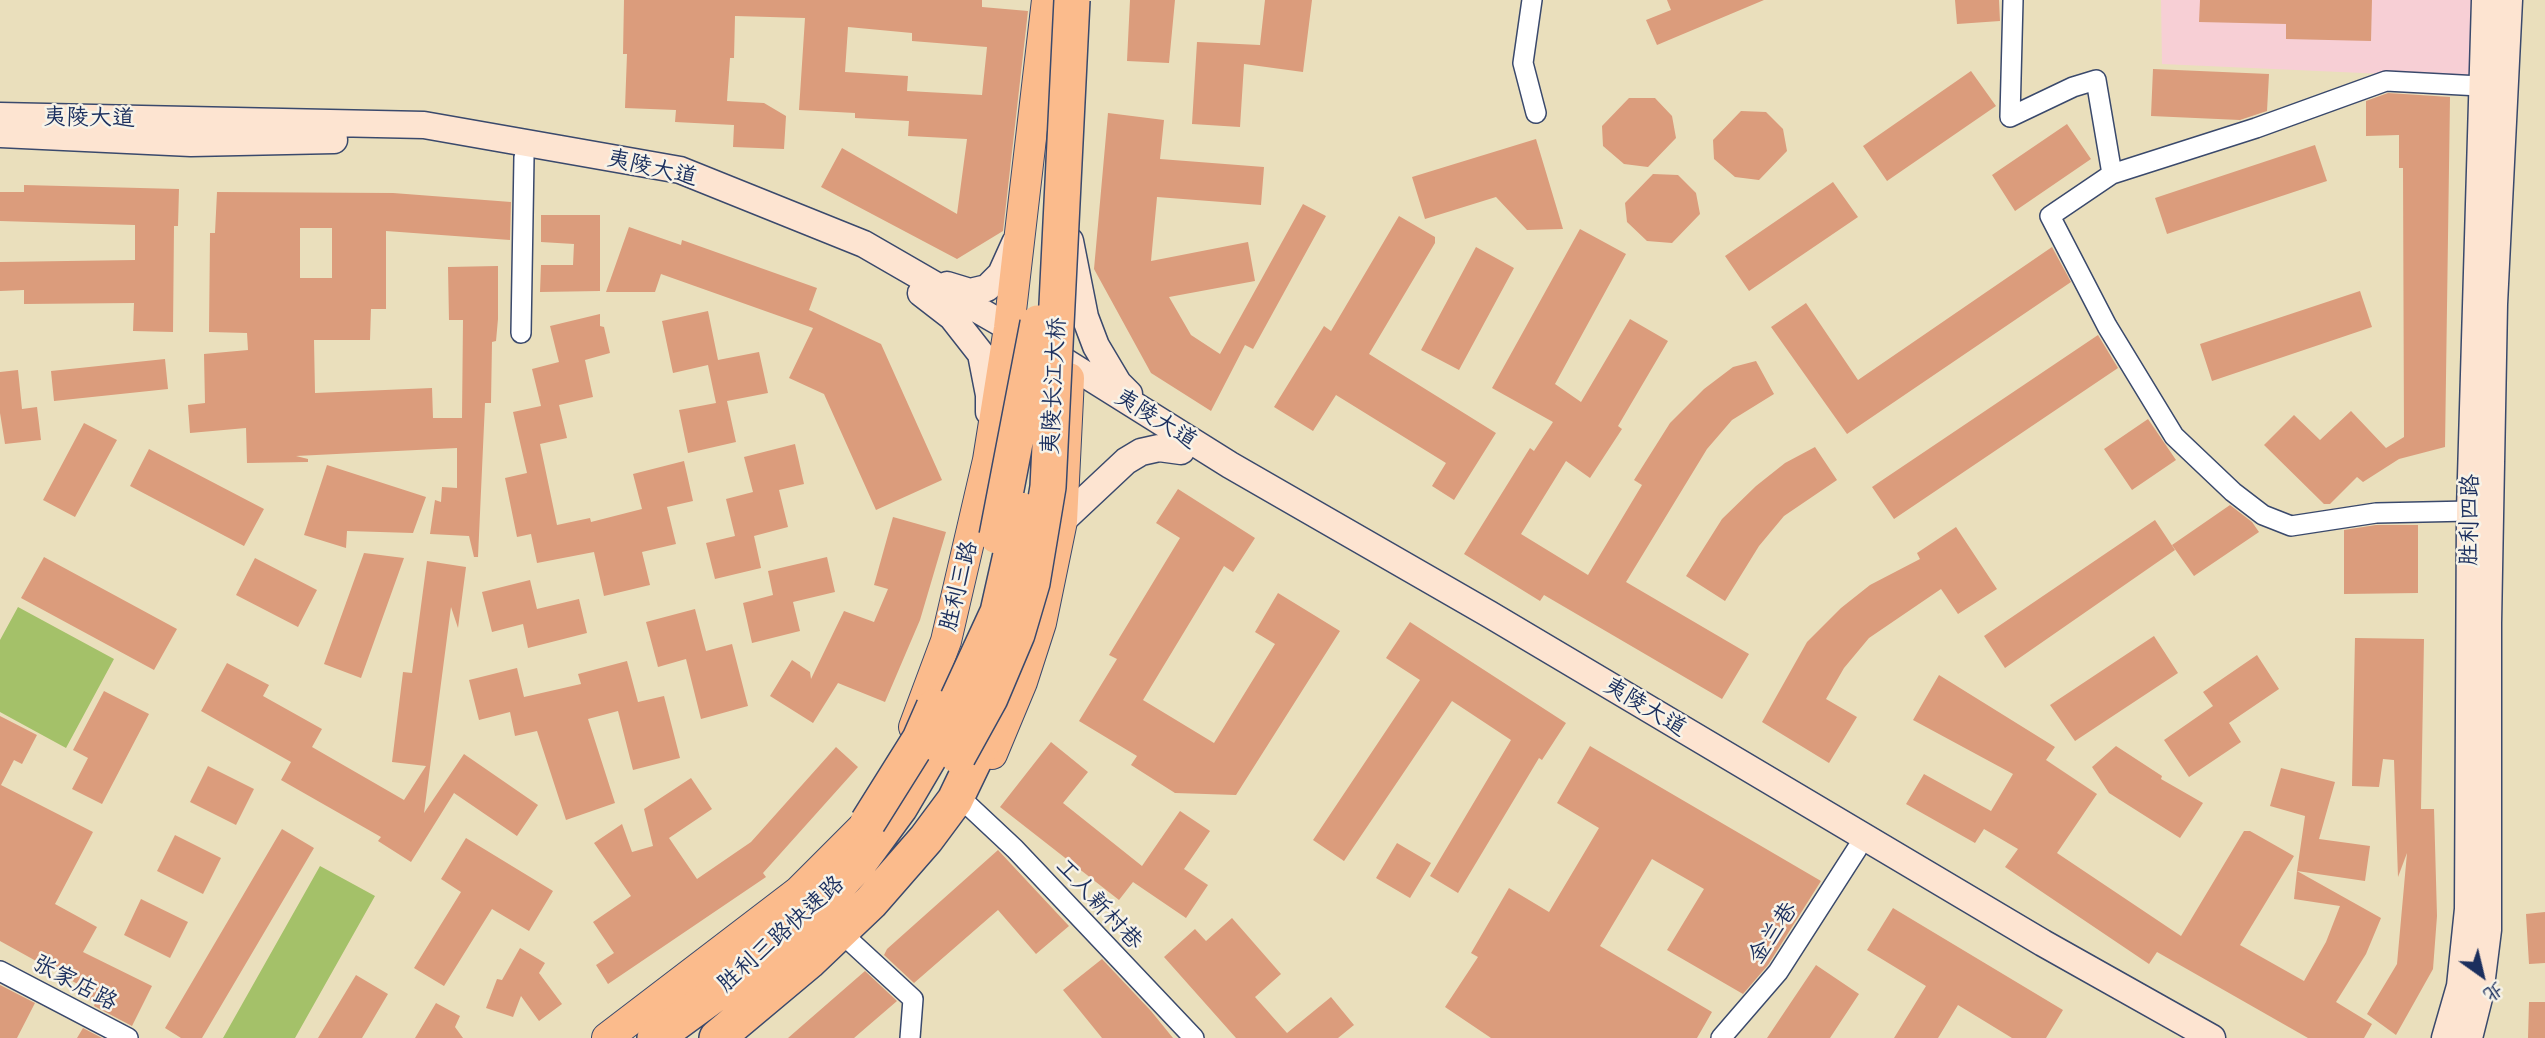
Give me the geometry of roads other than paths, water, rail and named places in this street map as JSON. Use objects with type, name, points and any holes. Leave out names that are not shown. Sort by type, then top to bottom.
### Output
[{"type":"highway","name":"夷陵长江大桥","points":[[948,750],[998,612],[1018,525],[1028,459],[1018,332],[1055,0]]},
{"type":"highway","name":"夷陵长江大桥","points":[[948,750],[990,698],[1017,634],[1032,583],[1048,487],[1072,0]]},
{"type":"highway","points":[[868,822],[920,739],[958,655],[993,552],[1018,332]]},
{"type":"highway","points":[[717,1038],[809,961],[871,902],[933,829],[954,800],[991,726],[1017,634]]},
{"type":"highway","name":"胜利三路快速路","points":[[655,1038],[722,989],[815,910],[859,863],[900,807],[948,750]]},
{"type":"highway","name":"胜利三路快速路","points":[[687,1038],[780,965],[831,919],[918,817],[948,750]]},
{"type":"main road","name":"胜利三路","points":[[607,1038],[798,892],[868,822],[928,694],[946,641],[1018,332],[1021,225],[1047,0]]},
{"type":"main road","points":[[738,1038],[814,979],[928,861],[968,805],[1022,682],[1041,623],[1062,521],[1069,375],[1070,241],[1089,0]]},
{"type":"main road","name":"胜利四路","points":[[2445,1038],[2460,986],[2468,909],[2470,511],[2480,86],[2485,0]]},
{"type":"main road","name":"胜利四路","points":[[2469,1038],[2480,994],[2488,930],[2488,623],[2493,318],[2510,0]]},
{"type":"main road","name":"夷陵大道","points":[[0,116],[424,125],[680,170],[864,244],[915,282]]},
{"type":"main road","name":"夷陵大道","points":[[0,134],[191,143],[423,139],[676,183],[859,257],[1018,332],[1069,375],[1181,450],[2181,1038]]},
{"type":"main road","points":[[915,282],[970,292],[987,288],[1001,274],[1021,225]]},
{"type":"main road","points":[[1070,241],[1086,317],[1096,346],[1118,383],[1168,427]]},
{"type":"main road","points":[[915,282],[952,317],[981,354],[989,395],[988,460]]},
{"type":"main road","name":"夷陵大道","points":[[1069,375],[1168,427],[2043,943],[2212,1038]]},
{"type":"main road","points":[[1062,521],[1126,461],[1140,452],[1159,448],[1181,450]]},
{"type":"street","points":[[1531,0],[1523,63],[1536,113]]},
{"type":"street","points":[[2013,0],[2010,117],[2073,87],[2096,80],[2112,174]]},
{"type":"street","points":[[2470,511],[2376,513],[2291,526],[2263,515],[2233,492],[2174,436],[2107,326],[2050,216],[2112,174],[2256,128],[2386,81],[2480,86]]},
{"type":"street","points":[[521,333],[524,157]]},
{"type":"street","name":"工人新村巷","points":[[968,805],[1015,849],[1194,1038]]},
{"type":"street","name":"金兰巷","points":[[1721,1038],[1778,972],[1857,849]]},
{"type":"street","points":[[850,941],[913,999],[911,1038]]},
{"type":"street","name":"张家店路","points":[[0,971],[128,1038]]}]
